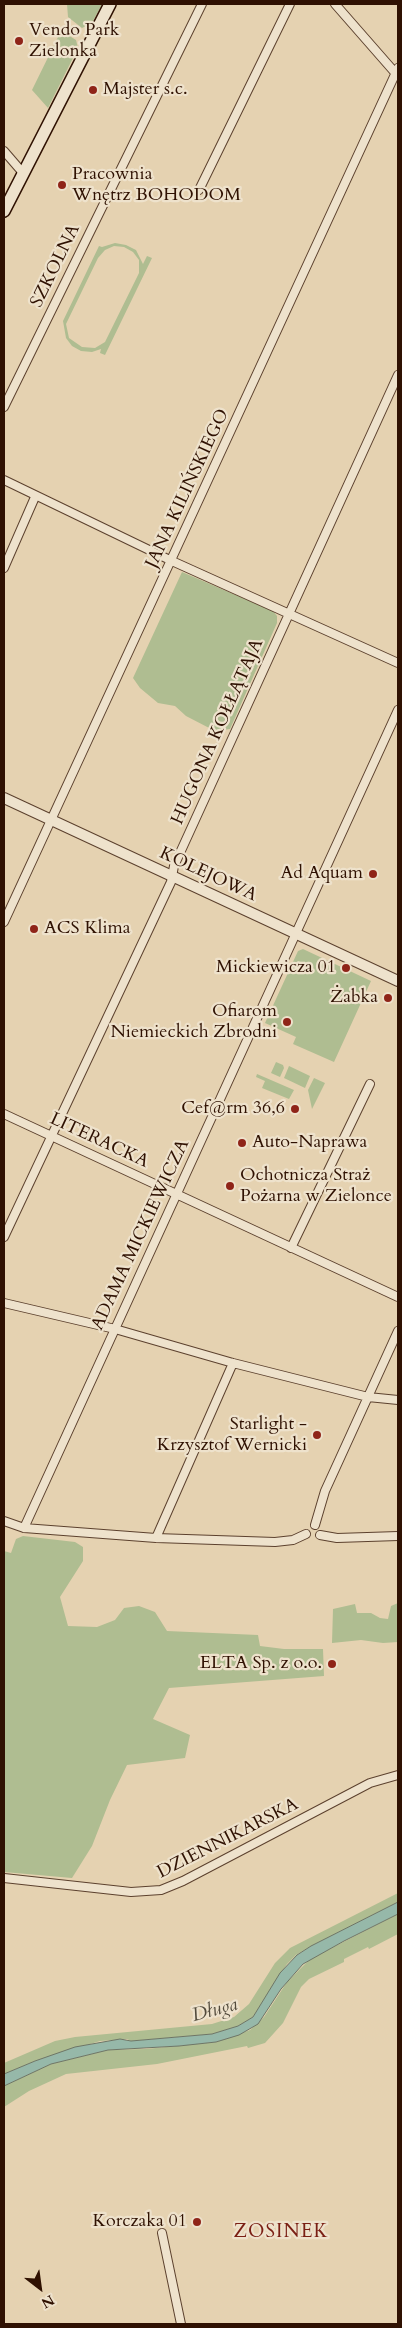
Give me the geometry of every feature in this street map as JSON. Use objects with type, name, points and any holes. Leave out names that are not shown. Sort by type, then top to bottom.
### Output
[{"type":"main road","points":[[4,211],[110,4]]},
{"type":"street","name":"SZKOLNA","points":[[4,406],[202,4]]},
{"type":"street","points":[[199,190],[290,4]]},
{"type":"street","points":[[336,4],[397,73]]},
{"type":"street","name":"JANA KILIŃSKIEGO","points":[[4,922],[397,73]]},
{"type":"street","points":[[4,151],[23,173]]},
{"type":"street","name":"HUGONA KOŁŁĄTAJA","points":[[4,1237],[169,887],[172,870],[398,375]]},
{"type":"street","points":[[4,480],[35,497],[172,561],[398,663]]},
{"type":"street","points":[[4,568],[35,497]]},
{"type":"street","name":"ADAMA MICKIEWICZA","points":[[24,1528],[398,710]]},
{"type":"street","name":"KOLEJOWA","points":[[4,798],[398,981]]},
{"type":"street","points":[[291,1248],[370,1084]]},
{"type":"street","name":"LITERACKA","points":[[4,1114],[398,1296]]},
{"type":"street","points":[[4,1303],[368,1397],[398,1400]]},
{"type":"street","points":[[315,1525],[323,1495],[398,1331]]},
{"type":"street","points":[[156,1538],[233,1363]]},
{"type":"street","points":[[4,1521],[24,1528],[156,1538],[275,1542],[293,1540],[306,1534],[308,1527],[315,1525]]},
{"type":"street","points":[[315,1525],[320,1529],[320,1535]]},
{"type":"street","points":[[306,1534],[314,1539],[320,1535],[337,1538],[398,1536]]},
{"type":"street","name":"DZIENNIKARSKA","points":[[4,1878],[131,1892],[161,1890],[183,1881],[370,1783],[398,1775]]},
{"type":"street","points":[[162,2233],[181,2324]]},
{"type":"shaded area","points":[[67,4],[102,4],[92,23],[82,28],[68,17]]},
{"type":"shaded area","points":[[63,32],[76,40],[78,48],[48,108],[32,90],[60,33]]},
{"type":"shaded area","points":[[115,243],[126,245],[136,250],[143,264],[147,256],[152,258],[105,355],[100,353],[101,349],[92,352],[81,351],[72,346],[66,338],[63,321],[99,246],[102,247]],"holes":[[[114,246],[124,247],[133,252],[139,260],[139,273],[105,342],[95,348],[82,347],[69,338],[66,324],[98,258],[105,250]]]},
{"type":"shaded area","points":[[182,572],[273,611],[277,616],[277,623],[230,729],[215,731],[186,716],[175,706],[158,703],[140,688],[133,678]]},
{"type":"shaded area","points":[[303,949],[371,981],[334,1062],[293,1044],[296,1037],[265,1023],[298,951]]},
{"type":"shaded area","points":[[276,1062],[283,1065],[284,1068],[280,1077],[271,1073]]},
{"type":"shaded area","points":[[289,1066],[310,1076],[305,1088],[284,1078]]},
{"type":"shaded area","points":[[257,1074],[294,1090],[289,1099],[262,1088],[265,1081],[256,1077]]},
{"type":"shaded area","points":[[314,1078],[325,1083],[312,1109],[308,1090]]},
{"type":"shaded area","points":[[23,1536],[75,1542],[83,1547],[83,1561],[60,1597],[68,1626],[97,1627],[115,1620],[124,1608],[139,1606],[155,1612],[167,1631],[258,1635],[260,1646],[284,1649],[323,1649],[324,1676],[169,1688],[153,1719],[190,1735],[185,1758],[127,1765],[110,1800],[92,1846],[72,1878],[4,1872],[4,1551],[11,1553],[16,1539]]},
{"type":"shaded area","points":[[398,1603],[398,1642],[383,1643],[361,1640],[332,1643],[333,1609],[355,1604],[357,1613],[371,1613],[380,1618],[388,1619],[391,1606]]},
{"type":"shaded area","points":[[398,1893],[398,1902],[296,1955],[287,1964],[253,2017],[238,2026],[212,2034],[131,2041],[127,2039],[100,2041],[35,2061],[4,2074],[4,2063],[55,2041],[75,2037],[212,2024],[234,2017],[249,2004],[275,1963],[290,1948]]},
{"type":"shaded area","points":[[398,1902],[398,1914],[303,1964],[281,1989],[258,2024],[239,2035],[216,2042],[108,2050],[51,2064],[4,2086],[4,2074],[75,2047],[120,2039],[131,2041],[212,2034],[238,2026],[253,2017],[280,1973],[297,1955]]},
{"type":"shaded area","points":[[398,1914],[398,1934],[344,1959],[344,1962],[309,1979],[301,1987],[283,2023],[265,2043],[248,2048],[247,2046],[157,2064],[66,2074],[29,2091],[4,2107],[4,2086],[51,2064],[108,2050],[146,2049],[216,2042],[250,2030],[264,2017],[287,1982],[310,1959]]},
{"type":"place","name":"Vendo Park Zielonka","points":[[19,41]]},
{"type":"place","name":"Majster s.c.","points":[[93,90]]},
{"type":"place","name":"Pracownia Wnętrz BOHODOM","points":[[62,185]]},
{"type":"place","name":"Ad Aquam","points":[[373,874]]},
{"type":"place","name":"ACS Klima","points":[[34,929]]},
{"type":"place","name":"Mickiewicza 01","points":[[346,968]]},
{"type":"place","name":"Żabka","points":[[388,998]]},
{"type":"place","name":"Ofiarom Niemieckich Zbrodni","points":[[287,1022]]},
{"type":"place","name":"Cef@rm 36,6","points":[[295,1109]]},
{"type":"place","name":"Auto-Naprawa","points":[[242,1143]]},
{"type":"place","name":"Ochotnicza Straż Pożarna w Zielonce","points":[[230,1186]]},
{"type":"place","name":"Starlight - Krzysztof Wernicki","points":[[317,1435]]},
{"type":"place","name":"ELTA Sp. z o.o.","points":[[332,1664]]},
{"type":"place","name":"Korczaka 01","points":[[197,2222]]},
{"type":"district","name":"ZOSINEK","points":[[281,2233]]},
{"type":"water label","name":"Długa","points":[[215,2011]]}]
